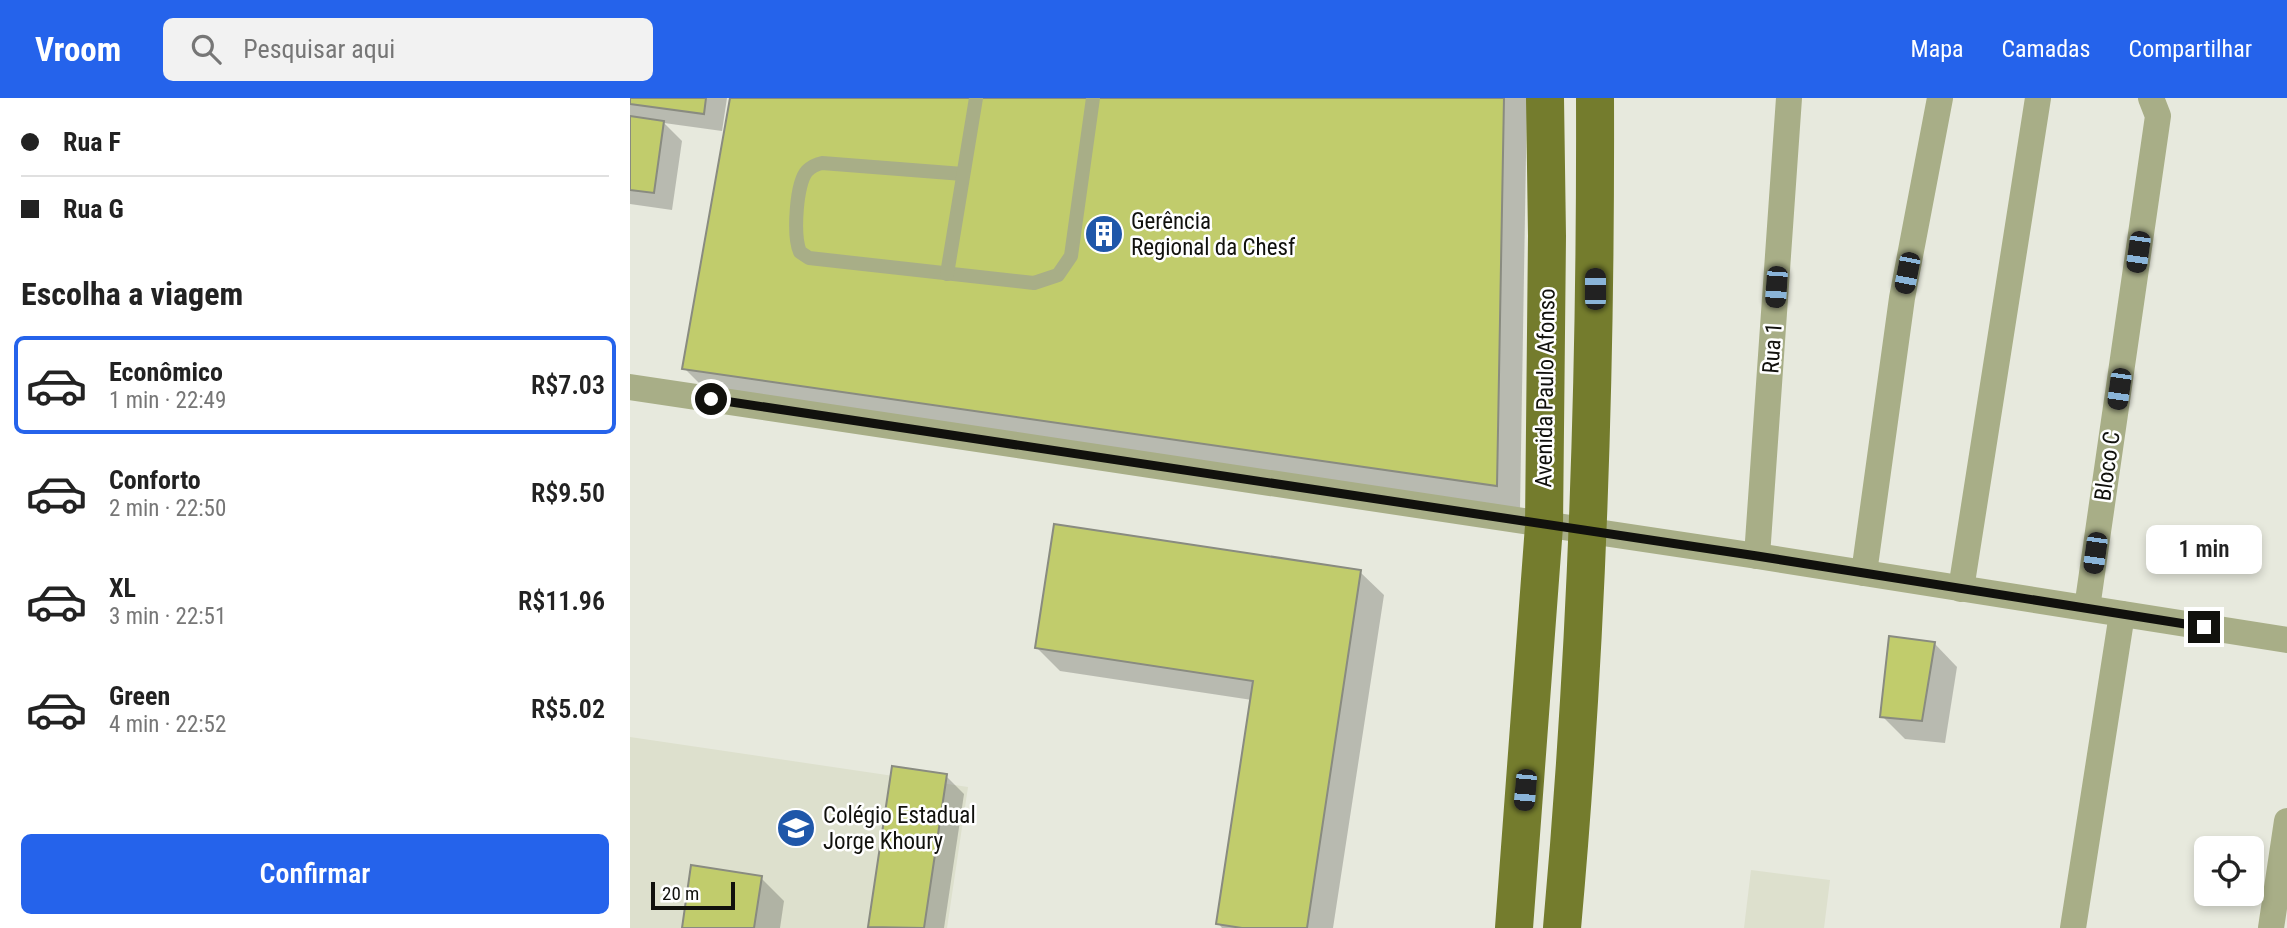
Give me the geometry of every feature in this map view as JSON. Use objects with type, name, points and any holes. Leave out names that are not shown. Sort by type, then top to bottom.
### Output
[{"type":"main road","name":"Avenida Paulo Afonso","points":[[1514,928],[1544,526],[1547,236],[1545,98]]},
{"type":"main road","name":"Avenida Paulo Afonso","points":[[1562,928],[1581,678],[1596,316],[1595,98]]},
{"type":"street","name":"Rua 1","points":[[1757,556],[1789,98]]},
{"type":"street","points":[[1864,573],[1902,298],[1940,98]]},
{"type":"street","points":[[1961,589],[2038,98]]},
{"type":"street","name":"Bloco C","points":[[2087,608],[2160,104]]},
{"type":"street","points":[[630,387],[1757,556],[2287,640]]},
{"type":"street","points":[[2073,928],[2122,614]]},
{"type":"street","points":[[2271,928],[2287,821]]},
{"type":"lane","points":[[947,274],[976,98]]},
{"type":"lane","points":[[963,174],[822,163],[806,172],[802,184],[796,241],[800,252],[809,258],[947,274],[1034,283],[1050,279],[1066,265],[1071,256],[1093,98]]},
{"type":"shaded area","name":"Colégio Estadual Jorge Khoury","points":[[630,737],[968,787],[947,928],[630,928]]},
{"type":"shaded area","points":[[1751,870],[1830,880],[1824,928],[1744,928]]},
{"type":"building","points":[[630,98],[706,98],[704,114],[630,104]]},
{"type":"building","name":"Gerência Regional da Chesf","points":[[730,98],[1504,98],[1497,486],[682,369]]},
{"type":"building","points":[[630,116],[664,121],[654,193],[630,190]]},
{"type":"building","points":[[1054,524],[1361,570],[1307,928],[1242,928],[1216,924],[1253,681],[1035,648]]},
{"type":"building","points":[[1889,636],[1935,642],[1922,721],[1880,717]]},
{"type":"building","points":[[892,766],[947,774],[924,928],[868,927]]},
{"type":"building","points":[[691,865],[762,876],[754,928],[682,928]]},
{"type":"place","name":"Gerência Regional da Chesf","points":[[1104,234]]},
{"type":"place","name":"Colégio Estadual Jorge Khoury","points":[[796,828]]},
{"type":"route","points":[[711,399],[1757,556],[2204,627]]}]
